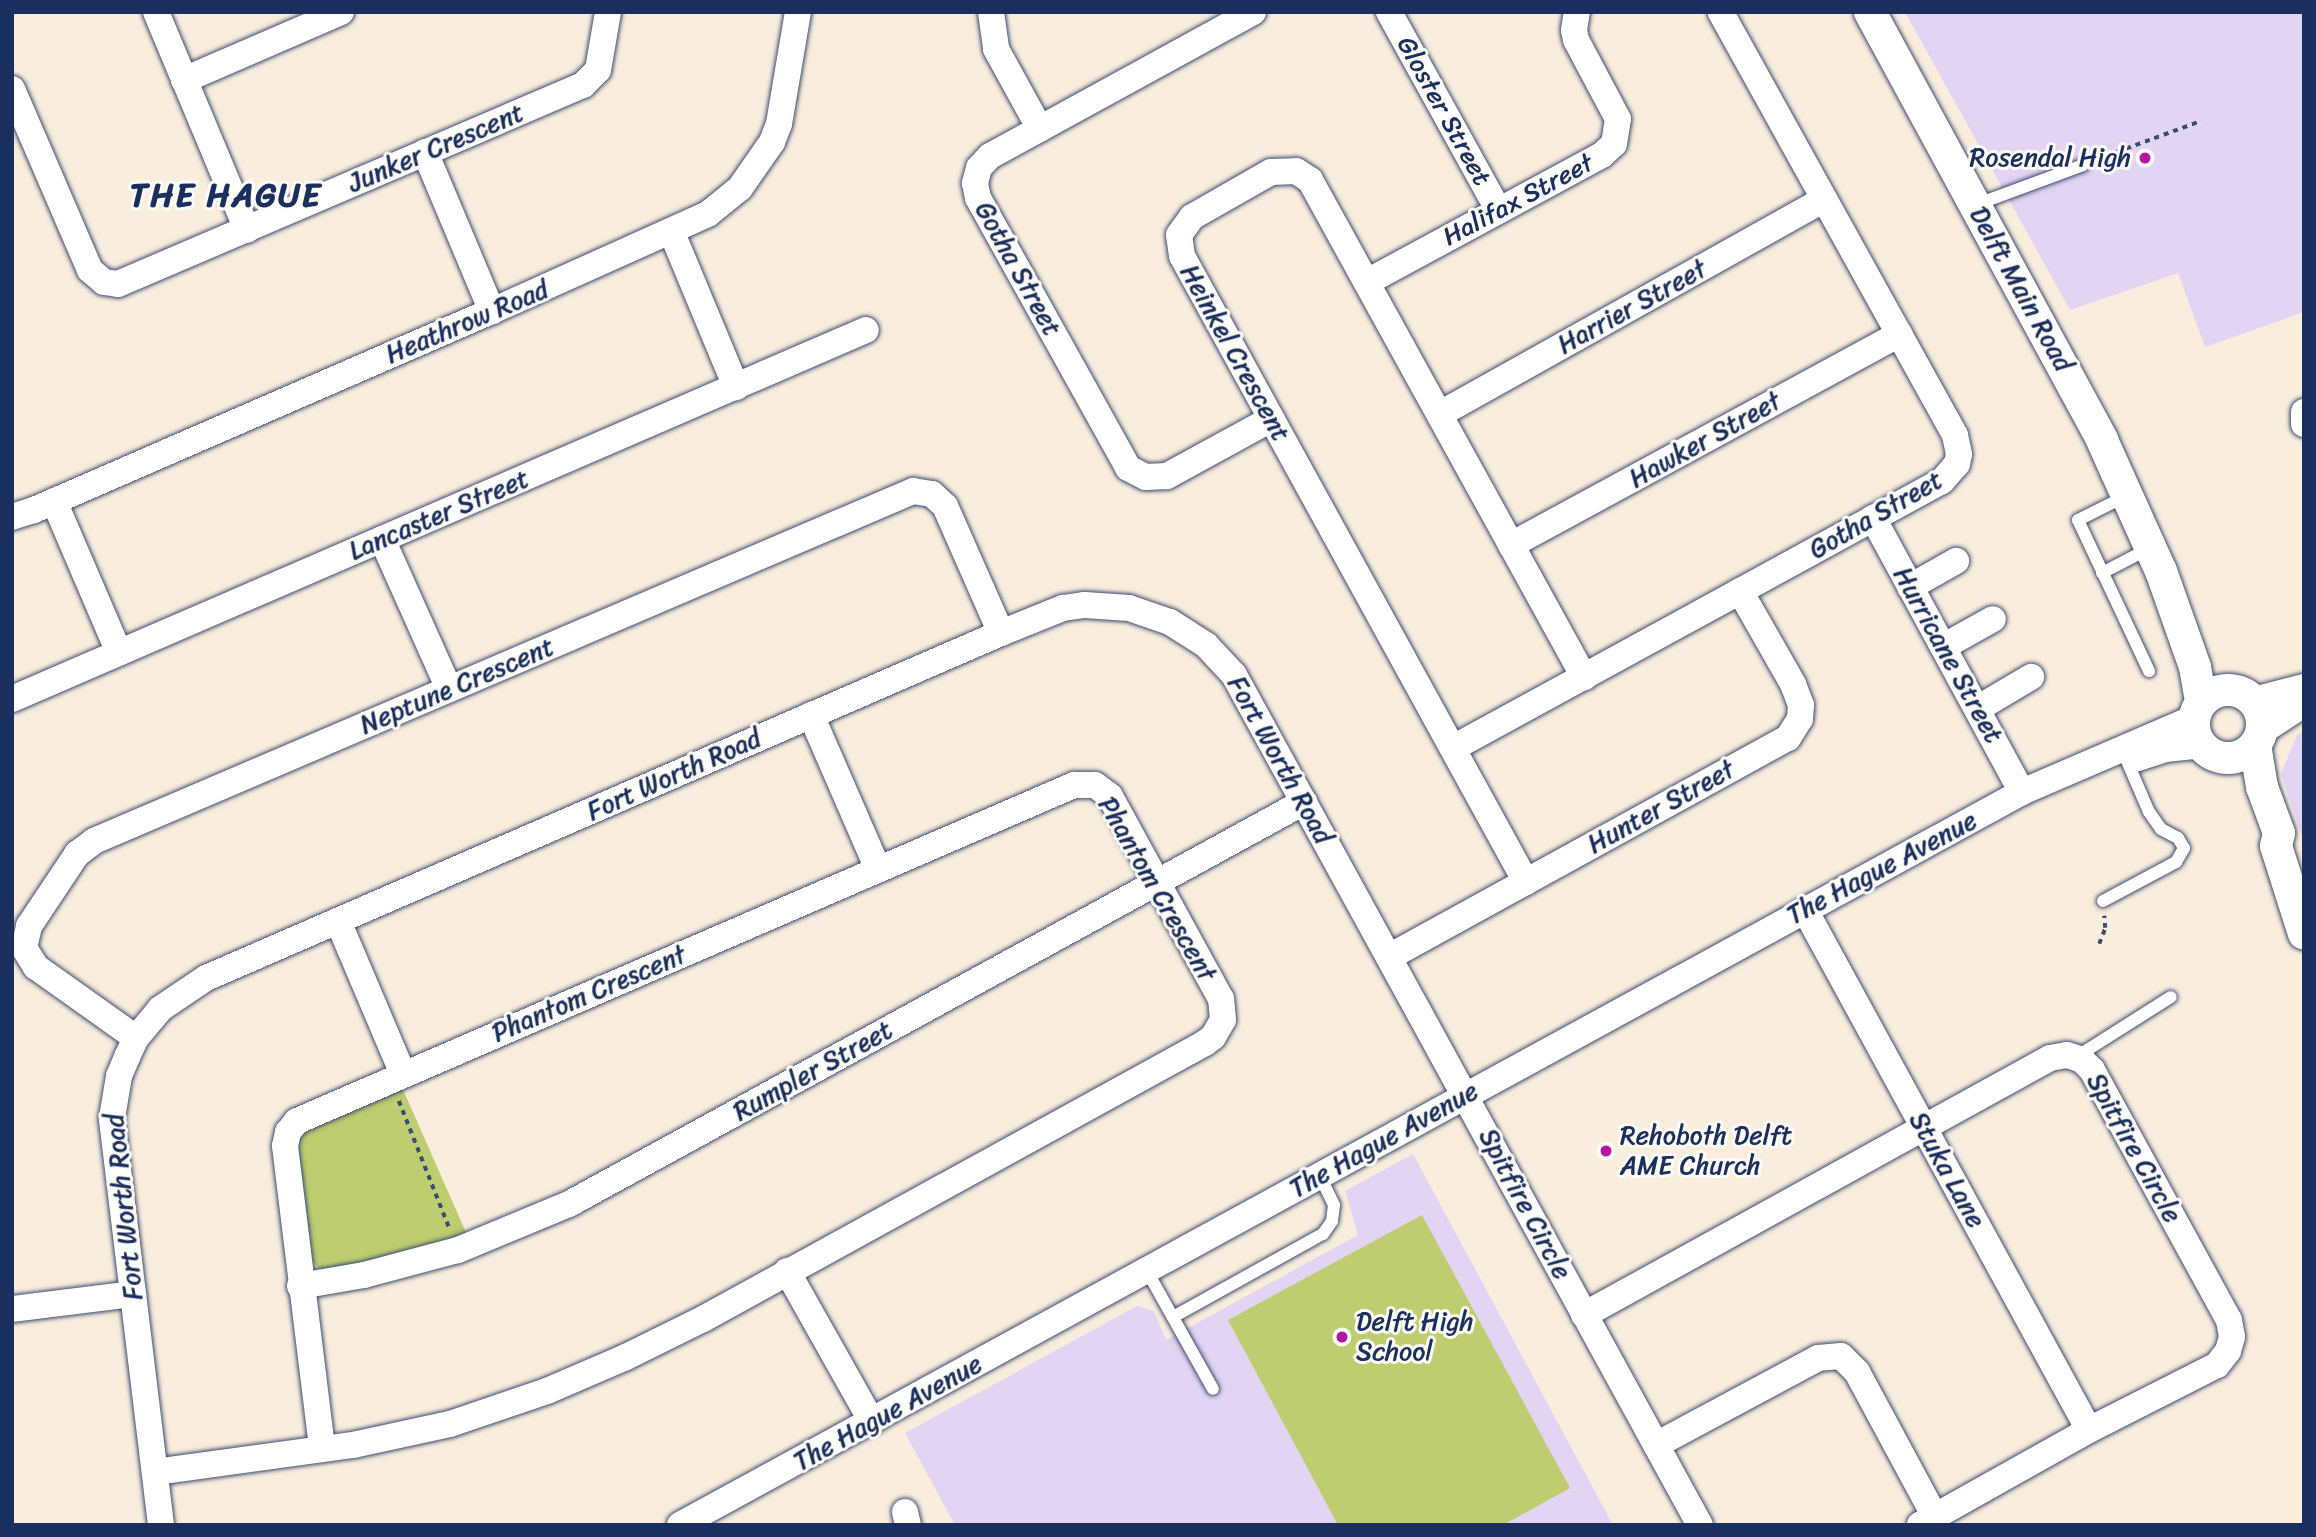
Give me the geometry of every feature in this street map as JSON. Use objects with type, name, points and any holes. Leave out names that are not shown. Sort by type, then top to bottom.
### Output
[{"type":"street","points":[[156,12],[247,230]]},
{"type":"street","points":[[184,80],[341,12]]},
{"type":"street","name":"Junker Crescent","points":[[12,89],[90,270],[99,279],[111,284],[125,283],[589,82],[600,63],[608,12]]},
{"type":"street","name":"Heathrow Road","points":[[12,517],[672,233],[725,202],[752,174],[772,142],[779,124],[797,12]]},
{"type":"street","points":[[991,12],[996,49],[1040,129]]},
{"type":"street","name":"Gotha Street","points":[[1253,12],[984,162],[976,176],[975,191],[1128,468],[1146,477],[1167,476],[1271,419]]},
{"type":"street","name":"Gloster Street","points":[[1389,12],[1499,211]]},
{"type":"street","name":"Halifax Street","points":[[1367,282],[1601,155],[1617,137],[1616,111],[1576,40],[1574,30],[1577,12]]},
{"type":"street","name":"Gotha Street","points":[[1452,748],[1942,481],[1953,471],[1959,454],[1955,435],[1721,12]]},
{"type":"street","name":"Delft Main Road","points":[[1870,12],[2095,426],[2128,495],[2195,667],[2206,731],[2240,779],[2264,834],[2276,846],[2298,902],[2304,934]]},
{"type":"street","points":[[425,152],[492,311]]},
{"type":"street","name":"Heinkel Crescent","points":[[1526,882],[1182,257],[1178,243],[1182,228],[1192,217],[1270,172],[1296,171],[1314,186],[1584,677]]},
{"type":"street","name":"Harrier Street","points":[[1440,414],[1824,199]]},
{"type":"street","points":[[672,233],[736,387]]},
{"type":"street","name":"Lancaster Street","points":[[12,699],[866,330]]},
{"type":"street","name":"Hawker Street","points":[[1511,545],[1899,334]]},
{"type":"street","points":[[2304,412],[2304,424]]},
{"type":"street","name":"Neptune Crescent","points":[[136,1038],[36,967],[26,955],[23,940],[29,926],[77,854],[104,836],[906,493],[919,491],[937,497],[945,506],[1001,633]]},
{"type":"street","points":[[54,501],[120,653]]},
{"type":"street","name":"Hurricane Street","points":[[1873,519],[2022,792]]},
{"type":"street","points":[[383,539],[449,689]]},
{"type":"street","name":"Delft Main Road","points":[[2155,560],[2204,648],[2245,696]]},
{"type":"street","points":[[1910,587],[1956,561]]},
{"type":"street","name":"Hunter Street","points":[[1389,957],[1788,738],[1800,719],[1801,705],[1793,684],[1740,591]]},
{"type":"street","name":"Fort Worth Road","points":[[161,1525],[112,1118],[119,1076],[136,1038],[160,1009],[190,987],[338,921],[1063,608],[1085,605],[1129,608],[1170,622],[1206,645],[1234,675],[1466,1094]]},
{"type":"street","points":[[1943,647],[1993,619]]},
{"type":"street","points":[[1977,709],[2031,677]]},
{"type":"street","points":[[2304,687],[2245,696],[2218,691],[2206,731],[2242,755],[2258,738],[2304,704]]},
{"type":"street","points":[[2245,696],[2261,715],[2258,738]]},
{"type":"street","points":[[811,715],[878,869]]},
{"type":"street","name":"The Hague Avenue","points":[[2093,764],[2127,761],[2165,749],[2206,731]]},
{"type":"street","name":"The Hague Avenue","points":[[680,1525],[2022,792],[2093,764],[2206,731]]},
{"type":"street","name":"Delft Main Road","points":[[2258,738],[2262,788],[2279,833],[2276,846]]},
{"type":"street","name":"Phantom Crescent","points":[[155,1472],[322,1449],[450,1424],[547,1391],[681,1330],[1213,1037],[1223,1020],[1221,999],[1110,796],[1103,789],[1088,783],[1074,785],[304,1117],[288,1132],[285,1146],[322,1449]]},
{"type":"street","name":"Rumpler Street","points":[[300,1286],[364,1275],[458,1250],[569,1204],[1304,802]]},
{"type":"street","name":"Stuka Lane","points":[[1805,910],[2090,1430]]},
{"type":"street","points":[[338,921],[397,1077]]},
{"type":"street","name":"Spitfire Circle","points":[[1584,1315],[2050,1058],[2067,1055],[2076,1057],[2092,1070],[2229,1320],[2232,1337],[2228,1352],[2217,1365],[2090,1430],[1927,1520]]},
{"type":"street","name":"Spitfire Circle","points":[[1466,1094],[1700,1525]]},
{"type":"street","points":[[788,1271],[872,1422]]},
{"type":"street","points":[[12,1309],[133,1294]]},
{"type":"street","points":[[1656,1445],[1818,1358],[1841,1356],[1857,1372],[1927,1520]]},
{"type":"lane","points":[[1975,205],[2083,165]]},
{"type":"lane","points":[[2128,495],[2078,520],[2149,671]]},
{"type":"lane","points":[[2102,573],[2155,560]]},
{"type":"lane","points":[[2103,901],[2176,862],[2184,848],[2178,838],[2161,829],[2149,812],[2127,761]]},
{"type":"lane","points":[[2076,1057],[2171,997]]},
{"type":"lane","points":[[1173,1317],[1323,1234],[1332,1221],[1334,1205],[1321,1176]]},
{"type":"lane","points":[[1147,1271],[1213,1389]]},
{"type":"path","points":[[2083,165],[2201,121]]},
{"type":"path","points":[[2099,944],[2105,928],[2103,901]]},
{"type":"path","points":[[397,1077],[458,1250]]},
{"type":"shaded area","name":"Rosendal High","points":[[1905,12],[2304,12],[2304,312],[2205,347],[2178,273],[2070,310]]},
{"type":"shaded area","points":[[2304,731],[2304,842],[2281,774],[2297,735]]},
{"type":"shaded area","name":"Delft High School","points":[[1413,1154],[1613,1525],[955,1525],[905,1433],[1137,1306],[1154,1311],[1166,1340],[1358,1235],[1345,1191]]},
{"type":"green space","points":[[401,1085],[468,1237],[391,1262],[321,1270],[310,1260],[294,1140],[297,1134]]},
{"type":"green space","points":[[1422,1215],[1570,1488],[1503,1525],[1338,1525],[1228,1320]]},
{"type":"place","name":"Rosendal High","points":[[2145,158]]},
{"type":"place","name":"Rehoboth Delft AME Church","points":[[1606,1151]]},
{"type":"place","name":"Delft High School","points":[[1342,1337]]},
{"type":"district","name":"THE HAGUE","points":[[226,196]]}]
